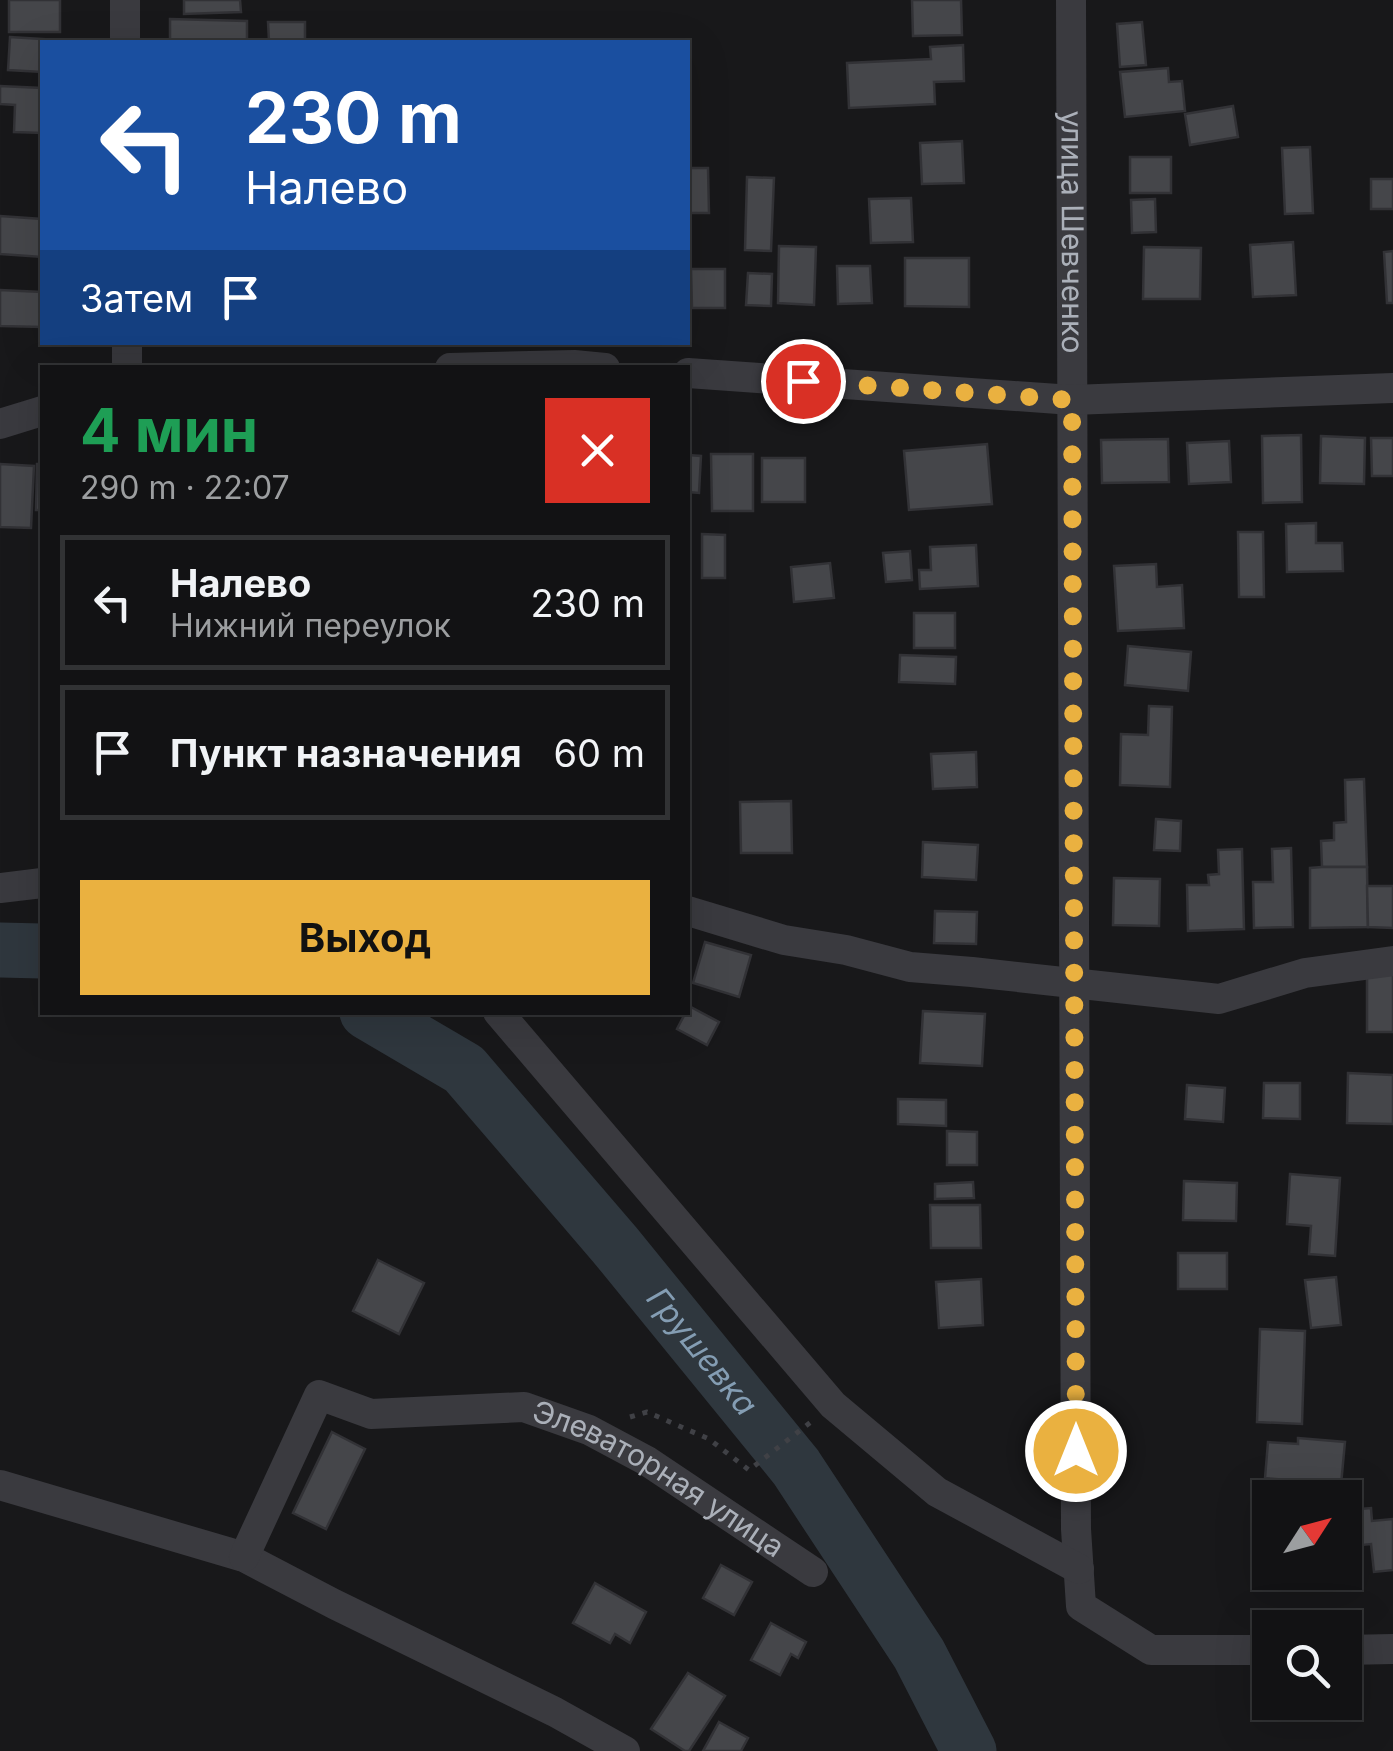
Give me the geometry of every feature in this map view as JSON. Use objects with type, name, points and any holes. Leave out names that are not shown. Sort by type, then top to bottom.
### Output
[{"type":"street","points":[[124,0],[125,40]]},
{"type":"street","name":"улица Шевченко","points":[[1071,0],[1076,1529],[1081,1606],[1151,1650],[1252,1650]]},
{"type":"street","points":[[690,373],[1072,400],[1393,388]]},
{"type":"street","points":[[0,424],[40,412]]},
{"type":"street","points":[[0,888],[40,883]]},
{"type":"street","points":[[690,912],[784,940],[846,950],[910,967],[1219,999],[1305,973],[1393,961]]},
{"type":"street","points":[[501,1015],[833,1405],[937,1492],[1079,1569]]},
{"type":"street","name":"Элеваторная улица","points":[[244,1557],[319,1395],[370,1414],[524,1407],[589,1430],[647,1461],[812,1572]]},
{"type":"street","points":[[0,1485],[244,1557],[625,1751]]},
{"type":"street","points":[[1362,1650],[1393,1650]]},
{"type":"path","points":[[589,1430],[647,1412],[709,1438],[749,1470],[802,1429]]},
{"type":"building","points":[[9,0],[60,0],[60,32],[9,32]]},
{"type":"building","points":[[184,0],[240,0],[241,12],[184,14]]},
{"type":"building","points":[[912,0],[961,0],[962,35],[913,36]]},
{"type":"building","points":[[170,19],[247,21],[247,40],[170,40]]},
{"type":"building","points":[[268,22],[305,22],[305,40],[269,40]]},
{"type":"building","points":[[1142,22],[1146,65],[1120,67],[1117,24]]},
{"type":"building","points":[[10,37],[57,40],[40,40],[40,72],[8,70]]},
{"type":"building","points":[[963,45],[964,81],[934,82],[935,104],[849,108],[847,63],[931,59],[930,47]]},
{"type":"building","points":[[1168,68],[1169,82],[1182,81],[1185,111],[1125,117],[1120,72]]},
{"type":"building","points":[[0,86],[40,88],[40,133],[14,132],[15,105],[0,104]]},
{"type":"building","points":[[1233,106],[1238,137],[1190,145],[1185,114]]},
{"type":"building","points":[[962,141],[964,183],[922,184],[920,143]]},
{"type":"building","points":[[1310,147],[1313,213],[1285,214],[1282,148]]},
{"type":"building","points":[[1130,157],[1171,157],[1171,193],[1130,193]]},
{"type":"building","points":[[690,168],[708,168],[709,213],[690,213]]},
{"type":"building","points":[[747,177],[774,178],[771,251],[745,250]]},
{"type":"building","points":[[1371,179],[1393,179],[1393,209],[1371,209]]},
{"type":"building","points":[[911,198],[913,242],[871,243],[869,199]]},
{"type":"building","points":[[1155,199],[1156,232],[1132,233],[1131,200]]},
{"type":"building","points":[[0,216],[40,219],[40,257],[0,254]]},
{"type":"building","points":[[1293,242],[1296,295],[1253,297],[1250,245]]},
{"type":"building","points":[[779,246],[816,247],[814,305],[778,303]]},
{"type":"building","points":[[1144,247],[1201,248],[1200,299],[1143,299]]},
{"type":"building","points":[[1393,251],[1393,303],[1387,303],[1384,252]]},
{"type":"building","points":[[905,258],[969,258],[969,307],[905,306]]},
{"type":"building","points":[[837,266],[870,266],[872,303],[838,304]]},
{"type":"building","points":[[691,269],[725,269],[725,308],[692,308]]},
{"type":"building","points":[[748,273],[772,274],[771,306],[746,305]]},
{"type":"building","points":[[0,290],[40,292],[40,327],[0,326]]},
{"type":"building","points":[[1301,435],[1302,502],[1263,503],[1262,436]]},
{"type":"building","points":[[1321,436],[1365,438],[1364,484],[1320,483]]},
{"type":"building","points":[[1371,438],[1393,438],[1393,476],[1372,476]]},
{"type":"building","points":[[1168,439],[1169,482],[1102,483],[1101,440]]},
{"type":"building","points":[[1229,441],[1231,482],[1189,484],[1187,443]]},
{"type":"building","points":[[987,444],[992,504],[909,510],[904,451]]},
{"type":"building","points":[[711,454],[753,454],[753,511],[712,511]]},
{"type":"building","points":[[690,455],[701,456],[699,493],[690,492]]},
{"type":"building","points":[[762,458],[805,458],[805,502],[762,502]]},
{"type":"building","points":[[0,464],[34,466],[31,528],[0,527]]},
{"type":"building","points":[[37,464],[40,464],[40,510],[36,510]]},
{"type":"building","points":[[1316,523],[1316,543],[1342,543],[1343,571],[1287,572],[1286,524]]},
{"type":"building","points":[[1238,532],[1263,532],[1264,597],[1239,597]]},
{"type":"building","points":[[702,534],[725,535],[725,578],[702,578]]},
{"type":"building","points":[[976,545],[978,586],[920,589],[919,570],[931,570],[930,547]]},
{"type":"building","points":[[910,551],[912,580],[886,582],[883,553]]},
{"type":"building","points":[[830,563],[834,598],[794,602],[791,567]]},
{"type":"building","points":[[1156,564],[1157,587],[1182,585],[1184,628],[1118,631],[1114,566]]},
{"type":"building","points":[[914,613],[955,613],[955,648],[914,648]]},
{"type":"building","points":[[1128,646],[1191,652],[1188,691],[1125,685]]},
{"type":"building","points":[[900,655],[956,657],[955,684],[899,682]]},
{"type":"building","points":[[1149,706],[1172,707],[1170,787],[1120,785],[1121,734],[1148,735]]},
{"type":"building","points":[[976,752],[977,787],[933,789],[931,754]]},
{"type":"building","points":[[1364,779],[1367,867],[1322,867],[1321,841],[1334,840],[1334,823],[1346,822],[1345,780]]},
{"type":"building","points":[[791,801],[792,853],[741,853],[740,802]]},
{"type":"building","points":[[1156,819],[1181,821],[1180,851],[1154,850]]},
{"type":"building","points":[[923,842],[978,845],[976,880],[922,877]]},
{"type":"building","points":[[1291,848],[1293,927],[1254,928],[1253,882],[1273,882],[1272,849]]},
{"type":"building","points":[[1242,849],[1244,929],[1188,931],[1187,885],[1209,885],[1208,875],[1219,874],[1218,850]]},
{"type":"building","points":[[1367,867],[1368,927],[1310,928],[1310,868]]},
{"type":"building","points":[[1114,878],[1160,879],[1159,926],[1113,925]]},
{"type":"building","points":[[1367,886],[1393,886],[1393,928],[1368,927]]},
{"type":"building","points":[[935,911],[977,912],[976,944],[934,943]]},
{"type":"building","points":[[705,942],[751,955],[739,997],[693,983]]},
{"type":"building","points":[[1367,973],[1393,973],[1393,1032],[1367,1032]]},
{"type":"building","points":[[690,1007],[719,1022],[707,1045],[677,1029],[684,1015],[690,1015]]},
{"type":"building","points":[[923,1011],[985,1014],[982,1066],[920,1063]]},
{"type":"building","points":[[1348,1073],[1393,1075],[1393,1124],[1347,1123]]},
{"type":"building","points":[[1264,1083],[1300,1083],[1300,1119],[1263,1118]]},
{"type":"building","points":[[1187,1085],[1225,1088],[1223,1122],[1185,1119]]},
{"type":"building","points":[[898,1099],[946,1100],[946,1126],[898,1124]]},
{"type":"building","points":[[947,1131],[977,1132],[977,1165],[947,1165]]},
{"type":"building","points":[[1290,1174],[1340,1178],[1335,1256],[1309,1254],[1311,1226],[1287,1224]]},
{"type":"building","points":[[1184,1181],[1237,1183],[1236,1221],[1183,1220]]},
{"type":"building","points":[[973,1182],[974,1198],[935,1199],[935,1184]]},
{"type":"building","points":[[930,1205],[980,1205],[981,1248],[931,1248]]},
{"type":"building","points":[[1178,1253],[1227,1253],[1227,1289],[1178,1289]]},
{"type":"building","points":[[378,1260],[424,1283],[399,1334],[353,1311]]},
{"type":"building","points":[[1336,1277],[1341,1325],[1311,1328],[1305,1280]]},
{"type":"building","points":[[981,1279],[983,1325],[939,1328],[936,1282]]},
{"type":"building","points":[[1260,1329],[1305,1331],[1302,1424],[1257,1422]]},
{"type":"building","points":[[332,1432],[365,1449],[326,1529],[293,1513]]},
{"type":"building","points":[[1298,1438],[1345,1442],[1341,1480],[1265,1478],[1268,1442],[1298,1444]]},
{"type":"building","points":[[1371,1508],[1372,1521],[1393,1519],[1393,1570],[1374,1572],[1371,1544],[1362,1545],[1362,1509]]},
{"type":"building","points":[[721,1565],[752,1582],[734,1615],[703,1598]]},
{"type":"building","points":[[595,1583],[646,1612],[630,1643],[615,1634],[610,1643],[573,1623]]},
{"type":"building","points":[[771,1623],[806,1642],[798,1658],[791,1654],[780,1675],[751,1660]]},
{"type":"building","points":[[688,1673],[725,1696],[689,1751],[685,1751],[651,1729]]},
{"type":"building","points":[[719,1722],[748,1738],[741,1751],[703,1751]]},
{"type":"waterway","name":"Грушевка","points":[[0,950],[40,951]]},
{"type":"waterway","name":"Грушевка","points":[[372,1015],[464,1069],[615,1245],[796,1467],[919,1654],[969,1751]]},
{"type":"route","points":[[803,381],[1072,400],[1076,1451]]}]
